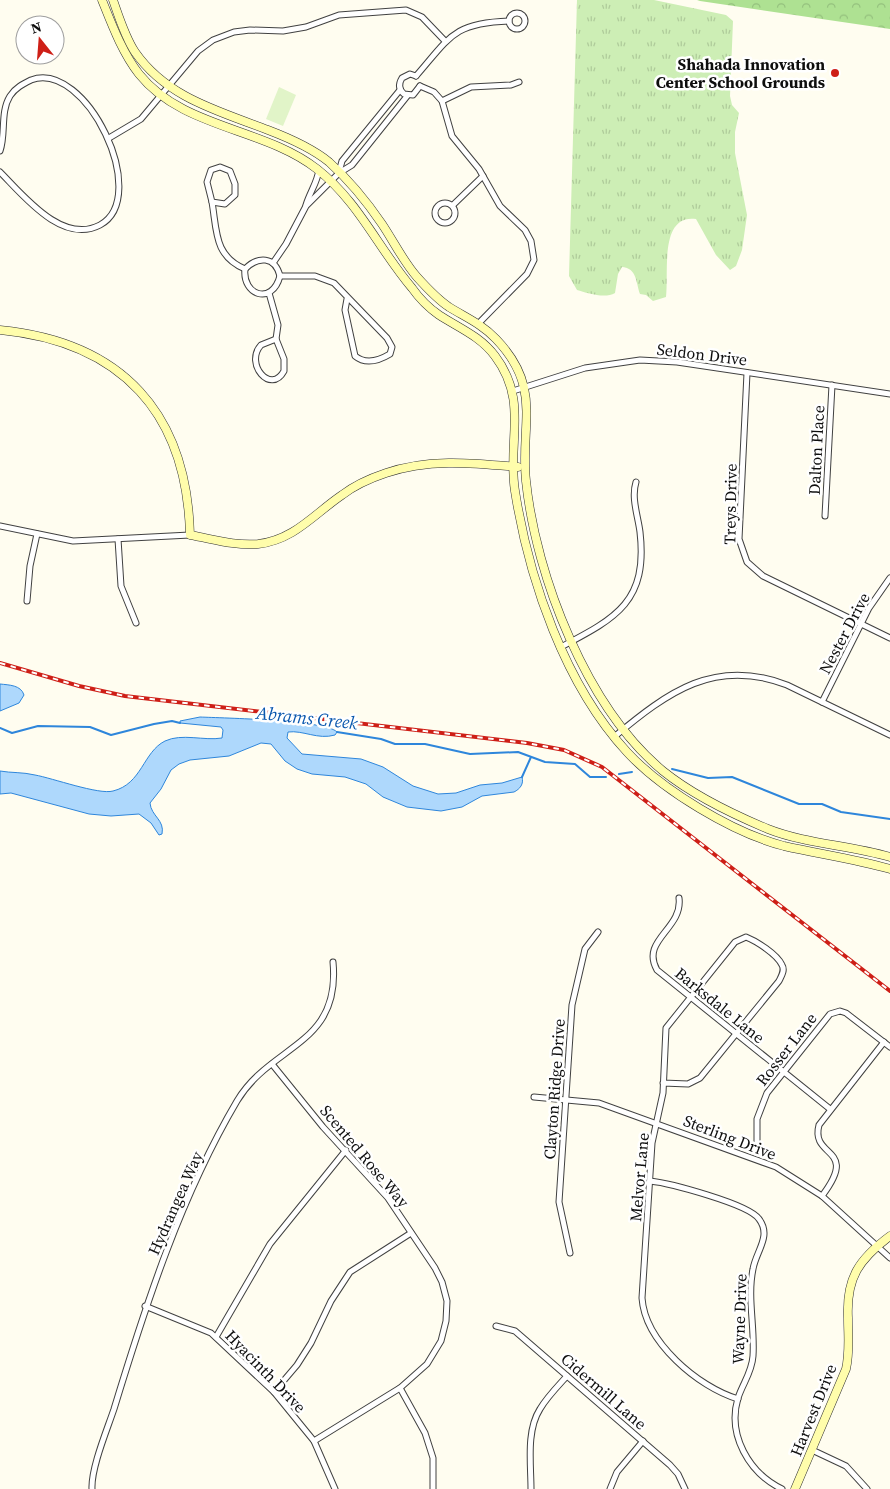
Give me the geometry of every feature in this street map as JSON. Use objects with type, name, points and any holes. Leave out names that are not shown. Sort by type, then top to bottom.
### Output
[{"type":"main road","points":[[102,0],[121,45],[139,74],[162,96],[190,113],[291,152],[319,170],[358,209],[412,289],[438,314],[474,335],[491,351],[505,371],[513,391],[516,416],[515,490],[533,570],[560,647],[587,696],[614,736],[632,758],[672,792],[750,833],[785,846],[890,869]]},
{"type":"main road","points":[[113,0],[133,50],[168,87],[194,101],[299,144],[328,162],[367,202],[416,275],[442,302],[478,324],[507,352],[524,387],[528,420],[525,468],[529,502],[546,574],[571,641],[593,684],[623,729],[647,756],[673,778],[700,796],[752,822],[778,832],[890,858]]},
{"type":"main road","points":[[0,330],[42,337],[86,352],[117,372],[144,397],[161,420],[179,457],[188,497],[190,535],[239,544],[268,542],[305,526],[341,495],[354,487],[401,468],[448,463],[525,468]]},
{"type":"main road","name":"Harvest Drive","points":[[795,1489],[848,1362],[850,1337],[848,1307],[851,1282],[860,1263],[876,1246],[890,1236]]},
{"type":"street","points":[[109,138],[141,119],[162,96],[184,67],[206,45],[226,34],[244,30],[283,31],[340,15],[406,10],[422,17],[445,41]]},
{"type":"street","points":[[416,76],[445,41],[469,26],[509,21]]},
{"type":"street","points":[[339,173],[342,161],[400,90],[399,86],[402,78],[410,74],[416,76],[420,86],[434,92],[442,101],[452,136],[483,176],[500,206],[528,234],[534,252],[534,260],[523,280],[478,324]]},
{"type":"street","points":[[0,151],[4,132],[5,107],[10,96],[19,86],[42,78],[56,79],[73,89],[109,138],[114,156],[118,200],[114,213],[96,227],[75,228],[48,218],[0,172]]},
{"type":"street","points":[[442,101],[471,87],[511,85],[520,82]]},
{"type":"street","points":[[306,206],[339,173],[352,165],[408,95],[416,93],[420,86]]},
{"type":"street","points":[[400,90],[408,95]]},
{"type":"street","points":[[212,202],[225,204],[235,195],[232,175],[223,167],[215,168],[208,176],[218,242],[224,255],[234,264],[245,269]]},
{"type":"street","points":[[273,263],[286,244],[306,206],[310,192],[317,181],[319,170]]},
{"type":"street","points":[[453,205],[483,176]]},
{"type":"street","points":[[444,202],[453,205],[456,212],[454,218],[445,223],[438,220],[435,213],[437,206],[444,202]]},
{"type":"street","points":[[245,269],[259,260],[273,263],[280,276]]},
{"type":"street","points":[[245,269],[245,280],[251,289],[261,294],[269,293],[275,288],[280,276]]},
{"type":"street","points":[[280,276],[315,276],[334,283],[347,299],[387,338],[392,347],[390,354],[372,361],[360,360],[355,356],[345,310],[347,299]]},
{"type":"street","points":[[269,293],[278,325],[276,339],[284,359],[284,371],[277,379],[272,380],[262,376],[256,366],[256,356],[261,346],[276,339]]},
{"type":"street","name":"Seldon Drive","points":[[513,391],[585,368],[640,360],[678,362],[890,394]]},
{"type":"street","name":"Treys Drive","points":[[747,372],[739,539],[743,556],[752,568],[763,576],[890,638]]},
{"type":"street","name":"Dalton Place","points":[[825,516],[832,385]]},
{"type":"street","points":[[560,647],[613,617],[633,592],[638,579],[642,555],[634,495],[636,482]]},
{"type":"street","points":[[0,526],[73,541],[190,535]]},
{"type":"street","points":[[27,601],[30,566],[37,534]]},
{"type":"street","points":[[118,539],[121,586],[136,623]]},
{"type":"street","name":"Nester Drive","points":[[822,702],[861,624],[890,578]]},
{"type":"street","points":[[614,736],[670,694],[694,682],[718,676],[744,675],[770,679],[890,735]]},
{"type":"street","name":"Barksdale Lane","points":[[679,898],[680,912],[657,942],[653,957],[661,974],[830,1109]]},
{"type":"street","name":"Clayton Ridge Drive","points":[[570,1253],[559,1202],[565,1099],[575,988],[585,950],[598,932]]},
{"type":"street","name":"Melvor Lane","points":[[736,1034],[782,976],[780,963],[765,949],[748,938],[737,940],[689,997],[666,1028],[662,1104],[652,1143],[642,1298],[647,1322],[659,1343],[704,1384],[738,1398]]},
{"type":"street","name":"Hydrangea Way","points":[[92,1489],[92,1483],[145,1306],[198,1177],[237,1100],[257,1075],[313,1032],[323,1018],[331,996],[334,978],[333,962]]},
{"type":"street","name":"Rosser Lane","points":[[757,1141],[756,1126],[761,1105],[767,1093],[828,1016],[834,1012],[846,1013],[890,1046]]},
{"type":"street","points":[[663,1083],[688,1084],[698,1080],[736,1034]]},
{"type":"street","points":[[822,1196],[837,1173],[835,1160],[822,1145],[818,1135],[820,1122],[884,1042]]},
{"type":"street","name":"Scented Rose Way","points":[[272,1064],[302,1102],[388,1198],[442,1282],[447,1301],[446,1321],[441,1341],[427,1364],[400,1388],[314,1441]]},
{"type":"street","name":"Sterling Drive","points":[[534,1098],[599,1103],[776,1167],[822,1196],[890,1258]]},
{"type":"street","points":[[216,1337],[270,1244],[346,1150]]},
{"type":"street","name":"Wayne Drive","points":[[650,1181],[676,1185],[742,1207],[756,1215],[762,1223],[764,1241],[754,1263],[752,1279],[752,1363],[738,1398],[735,1422],[741,1448],[753,1466],[782,1489]]},
{"type":"street","points":[[274,1392],[298,1365],[331,1301],[350,1272],[411,1233]]},
{"type":"street","name":"Hyacinth Drive","points":[[145,1306],[211,1333],[274,1392],[314,1441],[335,1489]]},
{"type":"street","name":"Cidermill Lane","points":[[496,1326],[515,1331],[643,1441],[675,1470],[685,1489]]},
{"type":"street","points":[[531,1489],[531,1445],[535,1419],[544,1402],[567,1376]]},
{"type":"street","points":[[400,1388],[425,1433],[433,1458],[433,1489]]},
{"type":"street","points":[[610,1489],[617,1472],[643,1441]]},
{"type":"street","points":[[812,1450],[846,1466],[867,1489]]},
{"type":"green space","points":[[577,0],[654,0],[726,15],[733,21],[730,96],[732,105],[739,113],[735,132],[735,153],[747,215],[742,250],[736,266],[730,270],[716,255],[696,219],[684,220],[676,226],[668,247],[666,297],[653,301],[646,295],[640,294],[633,273],[627,268],[622,267],[618,274],[615,293],[611,295],[596,295],[577,290],[569,276]]},
{"type":"green space","points":[[697,0],[890,0],[890,29],[700,1]]},
{"type":"green space","points":[[279,87],[296,95],[283,126],[266,119]]},
{"type":"water","points":[[0,684],[17,687],[24,695],[19,703],[0,711]]},
{"type":"water","points":[[200,717],[295,722],[329,728],[337,732],[335,735],[317,736],[299,732],[288,732],[287,738],[302,754],[361,759],[383,767],[413,786],[438,794],[456,793],[480,785],[502,783],[522,777],[522,784],[514,792],[482,796],[462,807],[441,811],[407,807],[383,797],[366,784],[345,777],[312,774],[297,769],[285,761],[271,744],[261,743],[229,756],[190,760],[179,764],[171,770],[161,789],[150,803],[162,825],[162,834],[159,835],[151,823],[139,814],[111,816],[89,814],[11,793],[0,794],[0,771],[31,774],[97,791],[113,791],[130,782],[152,752],[165,741],[186,737],[222,738],[223,730],[221,727],[180,723],[180,721]]},
{"type":"waterway","name":"Abrams Creek","points":[[0,728],[12,733],[38,726],[90,727],[111,735],[154,724],[172,721],[180,723]]},
{"type":"waterway","name":"Abrams Creek","points":[[337,732],[381,739],[395,744],[425,744],[470,754],[518,752],[545,762],[575,764],[590,777],[606,777]]},
{"type":"waterway","points":[[522,777],[531,757]]},
{"type":"waterway","name":"Abrams Creek","points":[[672,769],[708,778],[732,777],[799,804],[822,804],[841,812],[890,819]]},
{"type":"waterway","name":"Abrams Creek","points":[[619,774],[632,772]]},
{"type":"railway","points":[[0,663],[79,686],[125,696],[527,743],[564,750],[602,767],[890,991]]},
{"type":"place","name":"Shahada Innovation Center School Grounds","points":[[835,73]]}]
